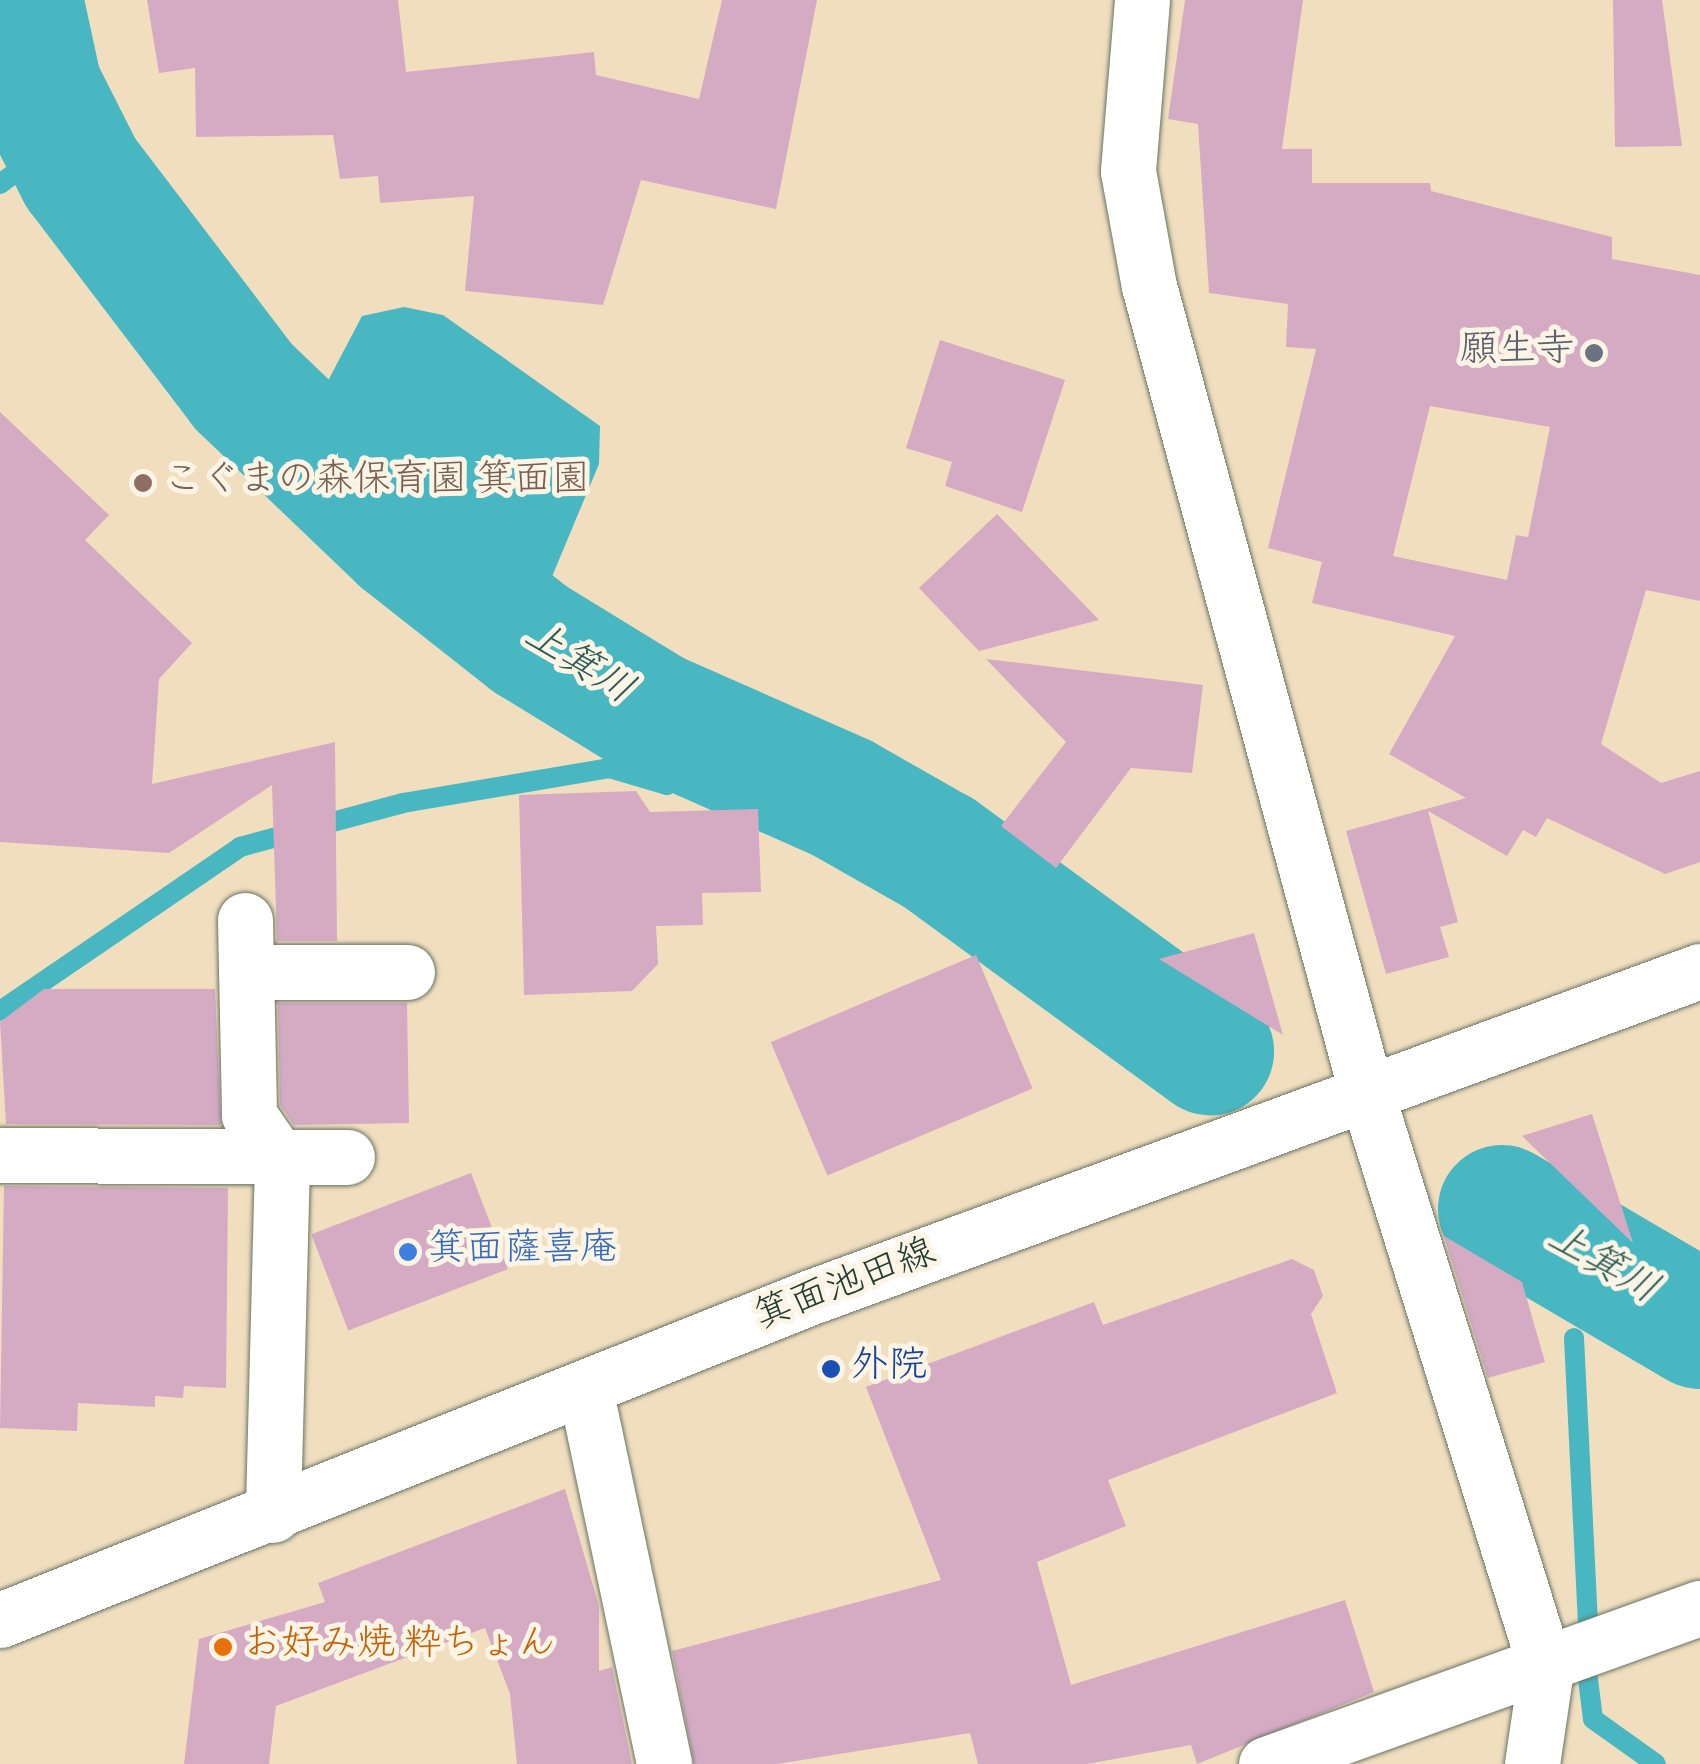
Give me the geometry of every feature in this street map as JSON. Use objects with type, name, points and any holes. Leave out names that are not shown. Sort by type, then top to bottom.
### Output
[{"type":"street","points":[[1142,0],[1128,171],[1150,286],[1368,1098],[1546,1669],[1532,1764]]},
{"type":"street","points":[[273,1515],[282,1163],[249,1116],[245,946],[407,972]]},
{"type":"street","name":"箕面池田線","points":[[0,1620],[586,1393],[811,1296],[1368,1098],[1700,971]]},
{"type":"street","points":[[0,1154],[282,1163],[347,1157]]},
{"type":"street","points":[[586,1393],[664,1764]]},
{"type":"street","points":[[1266,1764],[1546,1669],[1700,1608]]},
{"type":"water","points":[[404,307],[443,315],[600,426],[599,464],[551,579],[433,503],[319,398],[362,316]]},
{"type":"building","points":[[147,0],[398,0],[406,72],[594,52],[596,75],[699,99],[722,0],[817,0],[776,209],[641,180],[603,305],[465,291],[474,196],[380,203],[378,176],[340,179],[333,135],[196,137],[195,68],[159,73]]},
{"type":"building","points":[[1185,0],[1303,0],[1282,149],[1312,149],[1312,183],[1430,183],[1431,191],[1612,237],[1612,259],[1700,275],[1700,601],[1646,590],[1601,744],[1661,783],[1700,771],[1700,862],[1665,874],[1547,818],[1536,837],[1523,830],[1507,856],[1428,811],[1458,922],[1440,927],[1449,957],[1386,974],[1346,831],[1466,798],[1389,754],[1455,636],[1312,603],[1322,562],[1268,548],[1316,349],[1286,347],[1288,304],[1209,293],[1198,124],[1168,119]],"holes":[[[1430,406],[1550,427],[1528,537],[1516,535],[1507,580],[1393,556]]]},
{"type":"building","points":[[1613,0],[1662,0],[1682,146],[1615,147]]},
{"type":"building","points":[[940,340],[1065,380],[1022,512],[945,486],[952,462],[906,448]]},
{"type":"building","points":[[0,412],[109,515],[85,540],[192,643],[159,679],[152,784],[335,742],[337,941],[277,941],[272,785],[169,853],[0,842]]},
{"type":"building","points":[[997,514],[1099,620],[979,651],[919,588]]},
{"type":"building","points":[[986,659],[1203,685],[1192,773],[1131,768],[1056,868],[1001,826],[1066,742]]},
{"type":"building","points":[[636,791],[650,812],[758,809],[761,892],[702,893],[703,925],[656,926],[658,964],[632,991],[524,995],[519,795]]},
{"type":"building","points":[[1254,933],[1283,1035],[1159,959]]},
{"type":"building","points":[[976,955],[1033,1088],[827,1176],[771,1042]]},
{"type":"building","points":[[44,989],[215,989],[221,1125],[6,1124],[0,1022]]},
{"type":"building","points":[[278,1003],[407,1003],[409,1123],[294,1125],[280,1105]]},
{"type":"building","points":[[1592,1114],[1633,1243],[1522,1136]]},
{"type":"building","name":"箕面薩喜庵","points":[[471,1173],[508,1269],[348,1330],[311,1234]]},
{"type":"building","points":[[4,1186],[228,1188],[226,1388],[184,1386],[183,1398],[155,1396],[155,1407],[78,1403],[77,1431],[0,1428]]},
{"type":"building","points":[[1444,1236],[1522,1282],[1545,1362],[1488,1378]]},
{"type":"building","points":[[1292,1259],[1314,1270],[1323,1296],[1311,1314],[1337,1393],[1108,1480],[1126,1526],[1037,1562],[1071,1685],[1345,1600],[1374,1692],[1197,1764],[1191,1745],[1087,1764],[978,1764],[970,1733],[777,1764],[694,1764],[672,1651],[941,1580],[866,1387],[1094,1302],[1103,1325]]},
{"type":"building","points":[[565,1489],[599,1606],[599,1671],[612,1667],[632,1764],[517,1764],[510,1694],[485,1628],[276,1706],[269,1764],[184,1764],[199,1639],[325,1602],[318,1583]]},
{"type":"waterway","name":"上箕川","points":[[19,0],[38,88],[81,173],[243,386],[403,539],[530,639],[654,715],[842,798],[939,853],[1210,1051]]},
{"type":"waterway","points":[[0,184],[58,141]]},
{"type":"waterway","points":[[403,539],[433,503]]},
{"type":"waterway","points":[[463,586],[491,545]]},
{"type":"waterway","points":[[0,1011],[240,847],[403,803],[609,768],[667,785],[705,737]]},
{"type":"waterway","name":"上箕川","points":[[1502,1209],[1700,1325]]},
{"type":"waterway","points":[[1571,1249],[1572,1283]]},
{"type":"waterway","points":[[1574,1338],[1588,1629]]},
{"type":"waterway","points":[[1588,1679],[1593,1719],[1656,1764]]},
{"type":"place","name":"願生寺","points":[[1594,353]]},
{"type":"place","name":"こぐまの森保育園 箕面園","points":[[143,483]]},
{"type":"place","name":"箕面薩喜庵","points":[[408,1252]]},
{"type":"place","name":"外院","points":[[831,1369]]},
{"type":"place","name":"お好み焼 粋ちょん","points":[[223,1647]]}]
